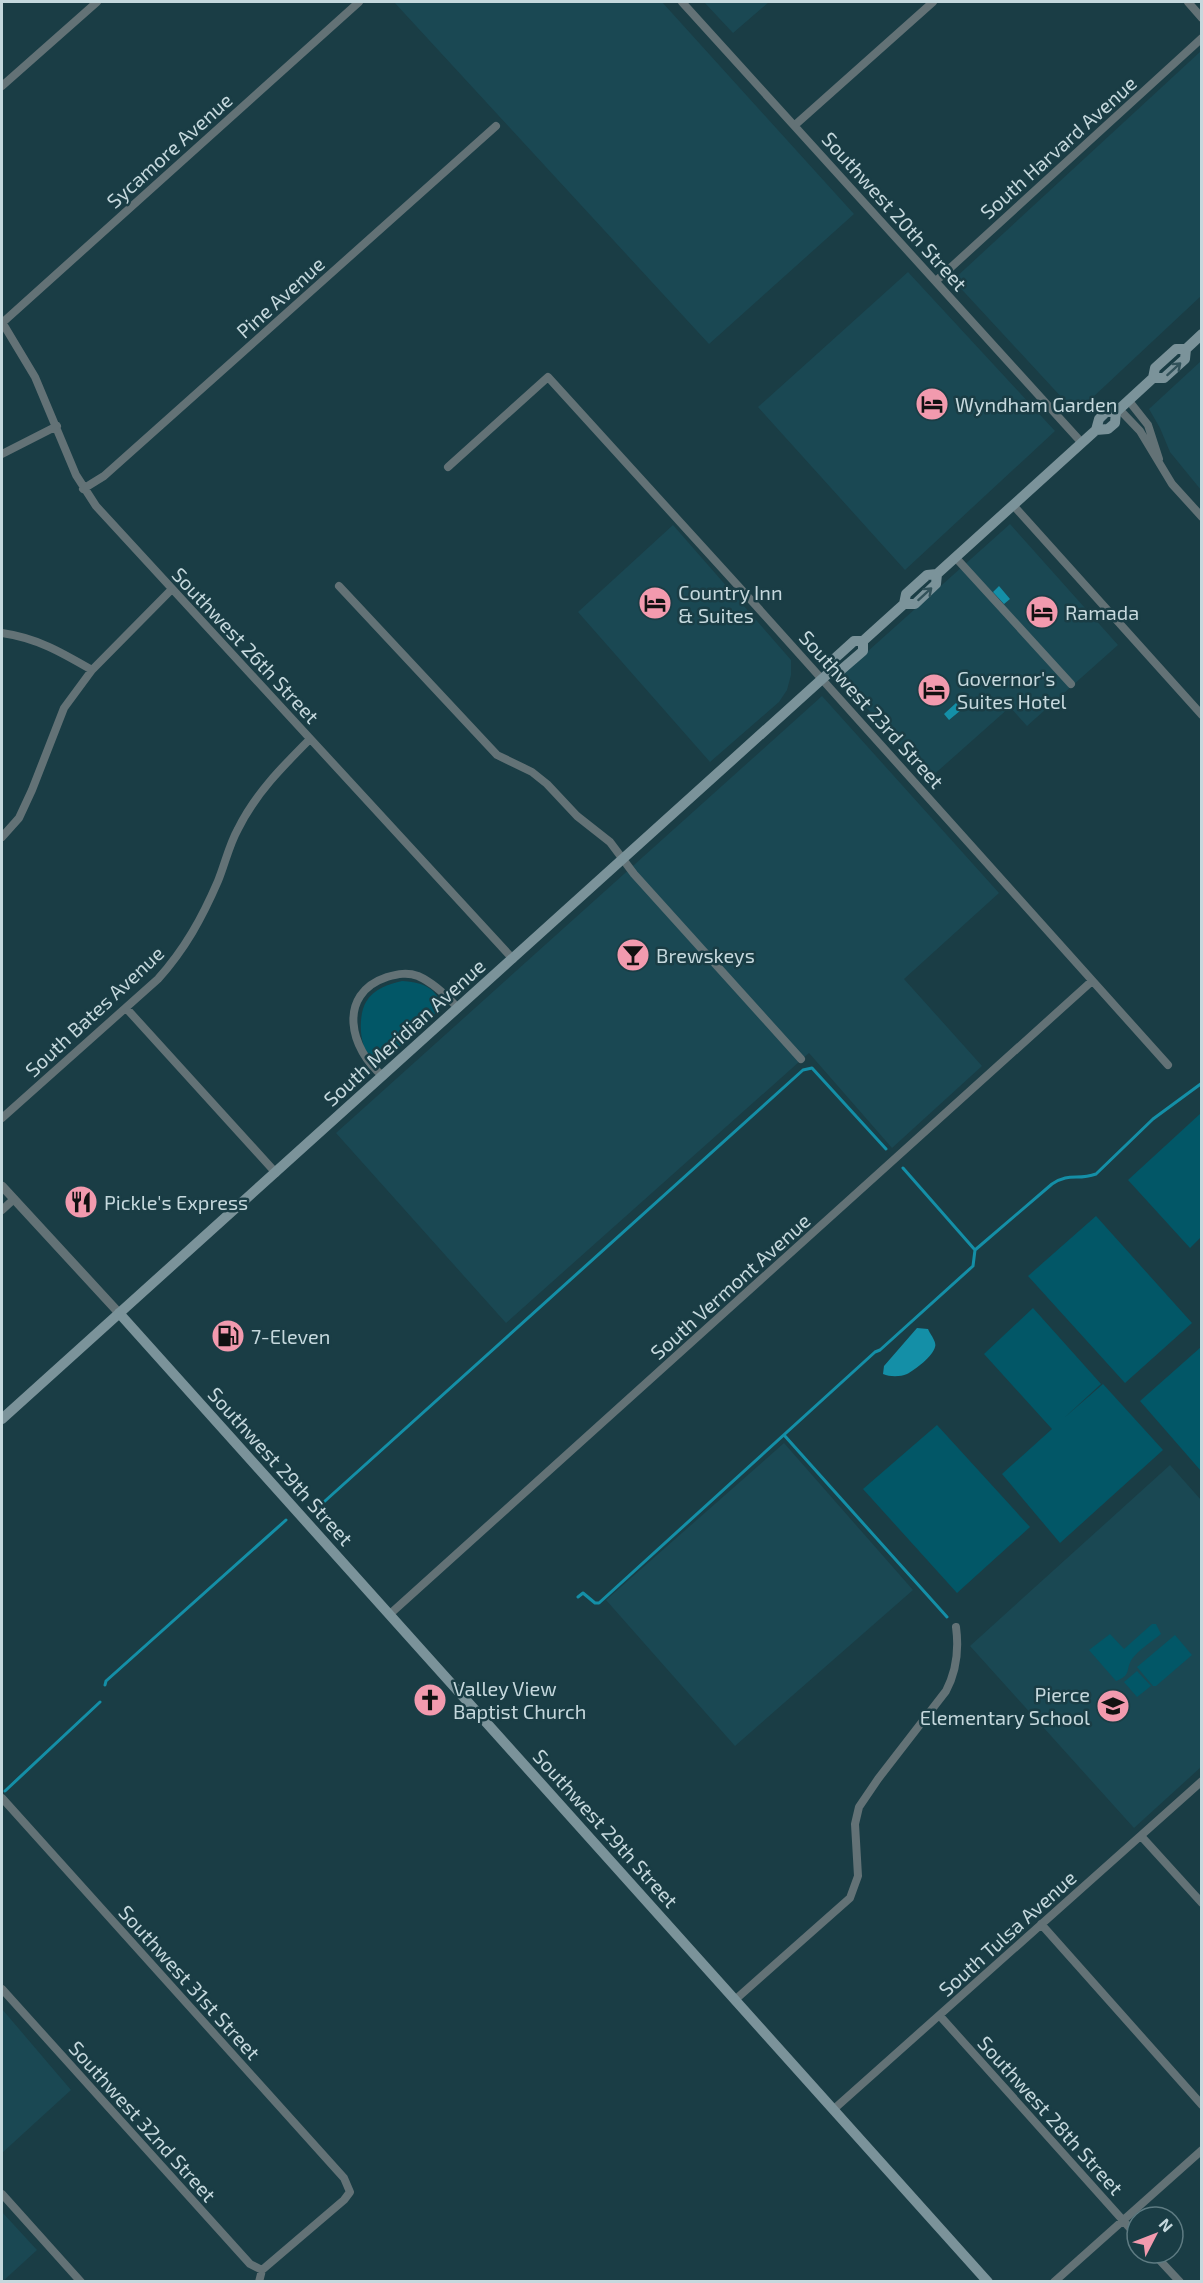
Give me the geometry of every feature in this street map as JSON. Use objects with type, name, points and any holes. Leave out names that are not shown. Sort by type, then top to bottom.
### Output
[{"type":"main road","name":"South Meridian Avenue","points":[[2,1419],[826,675],[833,660],[854,640],[863,641],[904,604],[906,594],[920,581],[927,575],[937,574],[956,558],[1096,430],[1098,419],[1106,412],[1118,411],[1153,378],[1155,368],[1176,349],[1186,349],[1199,341]]},
{"type":"main road","name":"Southwest 29th Street","points":[[119,1313],[988,2282]]},
{"type":"street","points":[[2,86],[98,2]]},
{"type":"street","name":"Sycamore Avenue","points":[[2,322],[359,2]]},
{"type":"street","name":"Southwest 20th Street","points":[[682,2],[1082,443]]},
{"type":"street","points":[[795,125],[933,2]]},
{"type":"street","points":[[1188,2],[1202,18]]},
{"type":"street","name":"South Harvard Avenue","points":[[936,281],[1202,38]]},
{"type":"street","name":"Pine Avenue","points":[[83,489],[104,476],[496,126]]},
{"type":"street","name":"Southwest 26th Street","points":[[2,322],[35,377],[83,489],[96,506],[513,959]]},
{"type":"street","name":"Southwest 23rd Street","points":[[448,467],[548,378],[826,675],[1168,1065]]},
{"type":"street","points":[[1129,401],[1148,425],[1161,469]]},
{"type":"street","points":[[1118,411],[1140,431],[1161,469],[1202,517]]},
{"type":"street","points":[[2,453],[57,426]]},
{"type":"street","points":[[1014,505],[1202,714]]},
{"type":"street","points":[[956,558],[1071,684]]},
{"type":"street","points":[[339,586],[497,755],[532,772],[547,784],[577,816],[610,842],[634,874],[801,1059]]},
{"type":"street","points":[[2,837],[19,818],[64,708],[92,670],[172,589]]},
{"type":"street","points":[[2,633],[25,636],[59,651],[92,670]]},
{"type":"street","name":"South Bates Avenue","points":[[2,1118],[93,1034],[158,979],[179,956],[218,881],[237,830],[245,816],[281,768],[310,739]]},
{"type":"street","points":[[383,1076],[368,1062],[355,1038],[352,1015],[364,991],[381,979],[401,973],[418,976],[438,989],[458,1008]]},
{"type":"street","name":"South Vermont Avenue","points":[[390,1614],[1092,981]]},
{"type":"street","points":[[126,1008],[276,1173]]},
{"type":"street","name":"Southwest 29th Street","points":[[2,1186],[119,1313]]},
{"type":"street","points":[[2,1209],[14,1199]]},
{"type":"street","points":[[736,2000],[850,1898],[858,1876],[855,1824],[859,1807],[952,1679],[958,1642],[956,1627]]},
{"type":"street","points":[[958,1642],[964,1635]]},
{"type":"street","name":"South Tulsa Avenue","points":[[834,2109],[1202,1781]]},
{"type":"street","name":"Southwest 31st Street","points":[[2,1798],[344,2178],[350,2192],[344,2200],[262,2270]]},
{"type":"street","points":[[1141,1836],[1202,1903]]},
{"type":"street","points":[[1041,1924],[1202,2105]]},
{"type":"street","name":"Southwest 32nd Street","points":[[2,1989],[250,2264],[262,2270]]},
{"type":"street","name":"Southwest 28th Street","points":[[940,2016],[1123,2221]]},
{"type":"street","points":[[1054,2282],[1202,2150]]},
{"type":"street","points":[[2,2194],[81,2282]]},
{"type":"street","points":[[1164,2265],[1180,2282]]},
{"type":"street","points":[[259,2282],[262,2270]]},
{"type":"shaded area","points":[[394,2],[662,2],[854,214],[709,344]]},
{"type":"shaded area","points":[[704,2],[769,2],[733,33]]},
{"type":"shaded area","points":[[1201,51],[1201,296],[1076,413],[953,280]]},
{"type":"shaded area","points":[[908,272],[1055,431],[905,570],[758,407]]},
{"type":"shaded area","points":[[1201,361],[1201,490],[1170,452],[1149,409]]},
{"type":"shaded area","points":[[1010,524],[1118,645],[1027,726],[1010,707],[930,778],[839,677]]},
{"type":"shaded area","points":[[673,525],[791,660],[791,675],[787,690],[779,702],[710,762],[578,612]]},
{"type":"shaded area","points":[[999,586],[1010,599],[1004,604],[993,592]]},
{"type":"shaded area","points":[[822,696],[999,893],[904,979],[982,1066],[892,1148],[809,1053],[506,1323],[336,1133]]},
{"type":"shaded area","points":[[956,703],[961,710],[949,720],[944,714]]},
{"type":"shaded area","points":[[402,981],[415,982],[431,989],[441,1005],[437,1012],[387,1058],[378,1059],[370,1056],[362,1040],[363,1009],[369,997],[377,990]]},
{"type":"shaded area","points":[[1201,1113],[1201,1237],[1190,1248],[1128,1180]]},
{"type":"shaded area","points":[[1096,1216],[1192,1323],[1125,1383],[1028,1276]]},
{"type":"shaded area","points":[[1033,1308],[1101,1384],[1064,1418],[1103,1384],[1163,1450],[1060,1543],[1002,1474],[1052,1429],[984,1354]]},
{"type":"shaded area","points":[[917,1328],[928,1329],[935,1345],[934,1351],[907,1374],[889,1376],[883,1374],[884,1366]]},
{"type":"shaded area","points":[[1201,1347],[1201,1471],[1140,1401]]},
{"type":"shaded area","points":[[937,1425],[1030,1527],[957,1593],[863,1489]]},
{"type":"shaded area","points":[[784,1443],[913,1590],[735,1746],[606,1600]]},
{"type":"shaded area","name":"Pierce Elementary School","points":[[1170,1465],[1201,1500],[1201,1767],[1134,1828],[970,1646]]},
{"type":"shaded area","points":[[1152,1624],[1156,1624],[1161,1634],[1135,1656],[1121,1679],[1116,1681],[1089,1650],[1110,1634],[1124,1649]]},
{"type":"shaded area","points":[[1175,1635],[1192,1655],[1156,1686],[1153,1686],[1137,1667]]},
{"type":"shaded area","points":[[1137,1671],[1151,1686],[1137,1697],[1124,1682]]},
{"type":"shaded area","points":[[2,2009],[71,2090],[2,2153]]},
{"type":"shaded area","points":[[2,2212],[37,2250],[2,2282]]},
{"type":"waterway","points":[[315,1510],[803,1070],[812,1068],[886,1149]]},
{"type":"waterway","points":[[578,1597],[583,1593],[595,1603],[599,1603],[973,1266],[975,1250],[1058,1180],[1096,1174],[1153,1119],[1202,1083]]},
{"type":"waterway","points":[[903,1168],[975,1250]]},
{"type":"waterway","points":[[784,1435],[947,1617]]},
{"type":"waterway","points":[[105,1685],[106,1681],[286,1520]]},
{"type":"waterway","points":[[5,1791],[100,1702]]},
{"type":"place","name":"Wyndham Garden","points":[[932,404]]},
{"type":"place","name":"Country Inn & Suites","points":[[655,603]]},
{"type":"place","name":"Ramada","points":[[1042,612]]},
{"type":"place","name":"Governor's Suites Hotel","points":[[934,690]]},
{"type":"place","name":"Brewskeys","points":[[633,955]]},
{"type":"place","name":"Pickle's Express","points":[[81,1202]]},
{"type":"place","name":"7-Eleven","points":[[228,1336]]},
{"type":"place","name":"Valley View Baptist Church","points":[[430,1700]]},
{"type":"place","name":"Pierce Elementary School","points":[[1113,1706]]}]
